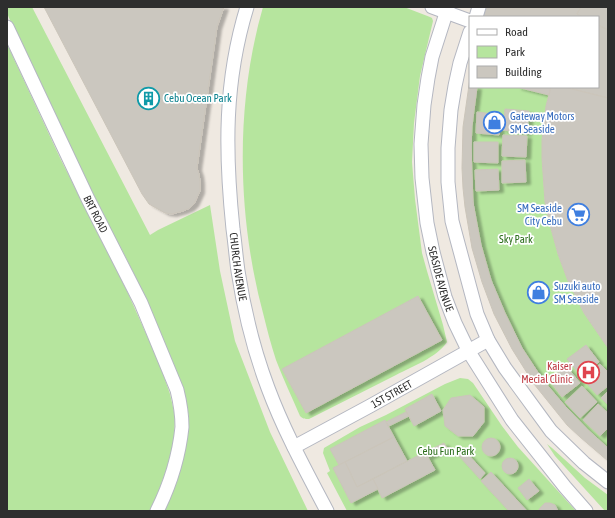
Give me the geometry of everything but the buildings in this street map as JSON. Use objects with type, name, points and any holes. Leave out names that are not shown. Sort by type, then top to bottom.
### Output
[{"type":"street","name":"CHURCH AVENUE","points":[[247,7],[233,67],[229,100],[229,192],[238,271],[254,344],[268,388],[294,446],[327,511]]},
{"type":"street","points":[[432,7],[447,10],[469,21]]},
{"type":"street","name":"SEASIDE AVENUE","points":[[447,10],[432,57],[428,78],[424,105],[422,144],[422,178],[427,223],[445,297],[454,323],[468,352],[512,420],[586,511]]},
{"type":"street","name":"BRT ROAD","points":[[7,27],[88,199],[141,303],[172,378],[180,403],[182,426],[178,451],[170,479],[158,511]]},
{"type":"street","points":[[469,35],[460,63],[451,110],[448,148],[448,182],[452,221],[477,314],[488,340],[505,368],[551,432],[584,463],[608,482]]},
{"type":"street","name":"1ST STREET","points":[[294,446],[370,406],[488,340]]},
{"type":"green space","points":[[7,7],[32,7],[150,235],[210,205],[220,271],[235,341],[270,432],[308,511],[163,511],[186,440],[189,418],[186,400],[142,290],[70,150],[20,44],[7,13]]},
{"type":"green space","points":[[263,7],[404,7],[430,17],[433,21],[420,76],[414,123],[412,162],[422,253],[447,342],[437,353],[424,361],[309,419],[304,419],[300,416],[276,360],[254,276],[248,238],[244,199],[244,121],[254,44]]},
{"type":"green space","points":[[7,44],[61,160],[127,291],[160,365],[170,394],[175,416],[174,440],[167,468],[150,511],[7,511]]},
{"type":"green space","name":"Sky Park","points":[[477,88],[521,88],[549,95],[542,140],[545,202],[558,254],[568,281],[584,313],[608,348],[608,448],[574,416],[558,398],[530,361],[497,297],[483,251],[473,201],[472,121]]},
{"type":"green space","name":"Cebu Fun Park","points":[[460,378],[468,379],[473,383],[518,447],[576,511],[347,511],[327,473],[330,471],[323,453],[324,448],[360,427],[445,384]]},
{"type":"green space","points":[[547,444],[585,478],[608,495],[608,511],[605,511],[555,456]]},
{"type":"place","name":"Cebu Ocean Park","points":[[149,98]]},
{"type":"place","name":"Gateway Motors SM Seaside","points":[[495,122]]},
{"type":"place","name":"SM Seaside City Cebu","points":[[578,214]]},
{"type":"place","name":"Suzuki auto SM Seaside","points":[[539,292]]},
{"type":"place","name":"Kaiser Mecial Clinic","points":[[588,372]]}]
